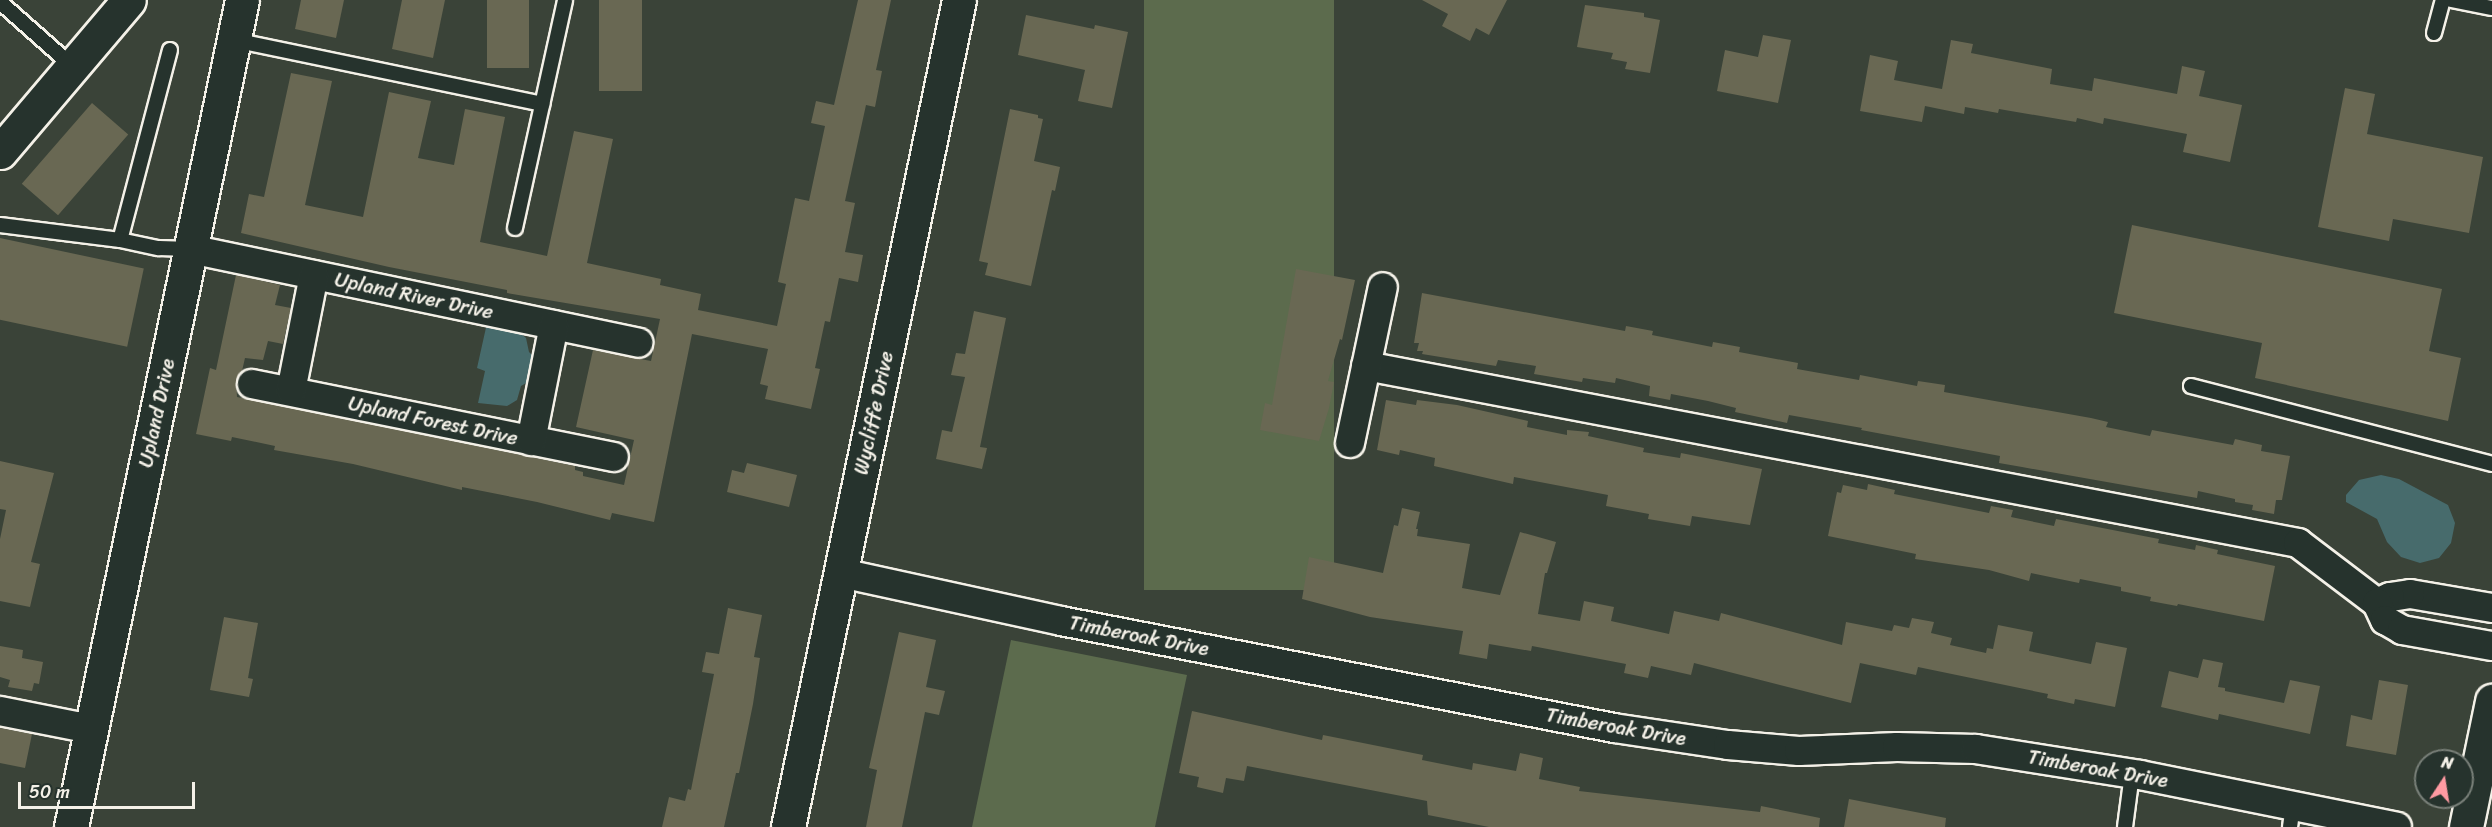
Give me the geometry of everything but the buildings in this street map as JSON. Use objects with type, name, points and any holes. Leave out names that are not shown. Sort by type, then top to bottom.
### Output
[{"type":"street","points":[[0,152],[129,0]]},
{"type":"street","name":"Upland Drive","points":[[71,827],[242,0]]},
{"type":"street","name":"Wycliffe Drive","points":[[789,827],[959,0]]},
{"type":"street","name":"Upland River Drive","points":[[190,249],[638,342]]},
{"type":"street","points":[[291,392],[314,275]]},
{"type":"street","points":[[1350,443],[1383,287]]},
{"type":"street","points":[[531,441],[554,325]]},
{"type":"street","points":[[1366,366],[2298,543],[2377,603],[2385,620],[2402,630],[2492,646]]},
{"type":"street","name":"Upland Forest Drive","points":[[252,384],[614,457]]},
{"type":"street","name":"Timberoak Drive","points":[[841,573],[1061,621],[1614,728],[1728,745],[1799,751],[1897,747],[1976,749],[2132,774],[2292,817],[2397,827]]},
{"type":"street","points":[[2377,603],[2390,597],[2410,594],[2492,608]]},
{"type":"street","points":[[2466,827],[2492,701]]},
{"type":"street","points":[[0,711],[91,729]]},
{"type":"lane","points":[[515,228],[565,0]]},
{"type":"lane","points":[[2434,33],[2443,0]]},
{"type":"lane","points":[[2451,0],[2492,8]]},
{"type":"lane","points":[[0,2],[72,66]]},
{"type":"lane","points":[[234,40],[542,104]]},
{"type":"lane","points":[[120,240],[170,50]]},
{"type":"lane","points":[[0,225],[120,240],[159,248],[190,249]]},
{"type":"lane","points":[[2191,386],[2492,464]]},
{"type":"lane","points":[[2125,827],[2132,774]]},
{"type":"green space","points":[[1144,0],[1334,0],[1334,590],[1144,590]]},
{"type":"green space","points":[[1011,640],[1187,675],[1155,827],[972,827]]},
{"type":"water","points":[[487,323],[517,330],[526,338],[529,352],[533,356],[528,382],[521,386],[517,400],[507,406],[478,403],[485,371],[477,368]]},
{"type":"water","points":[[2381,475],[2399,479],[2448,505],[2455,523],[2451,543],[2439,558],[2420,563],[2401,557],[2387,542],[2377,519],[2346,502],[2346,495],[2359,480]]}]
